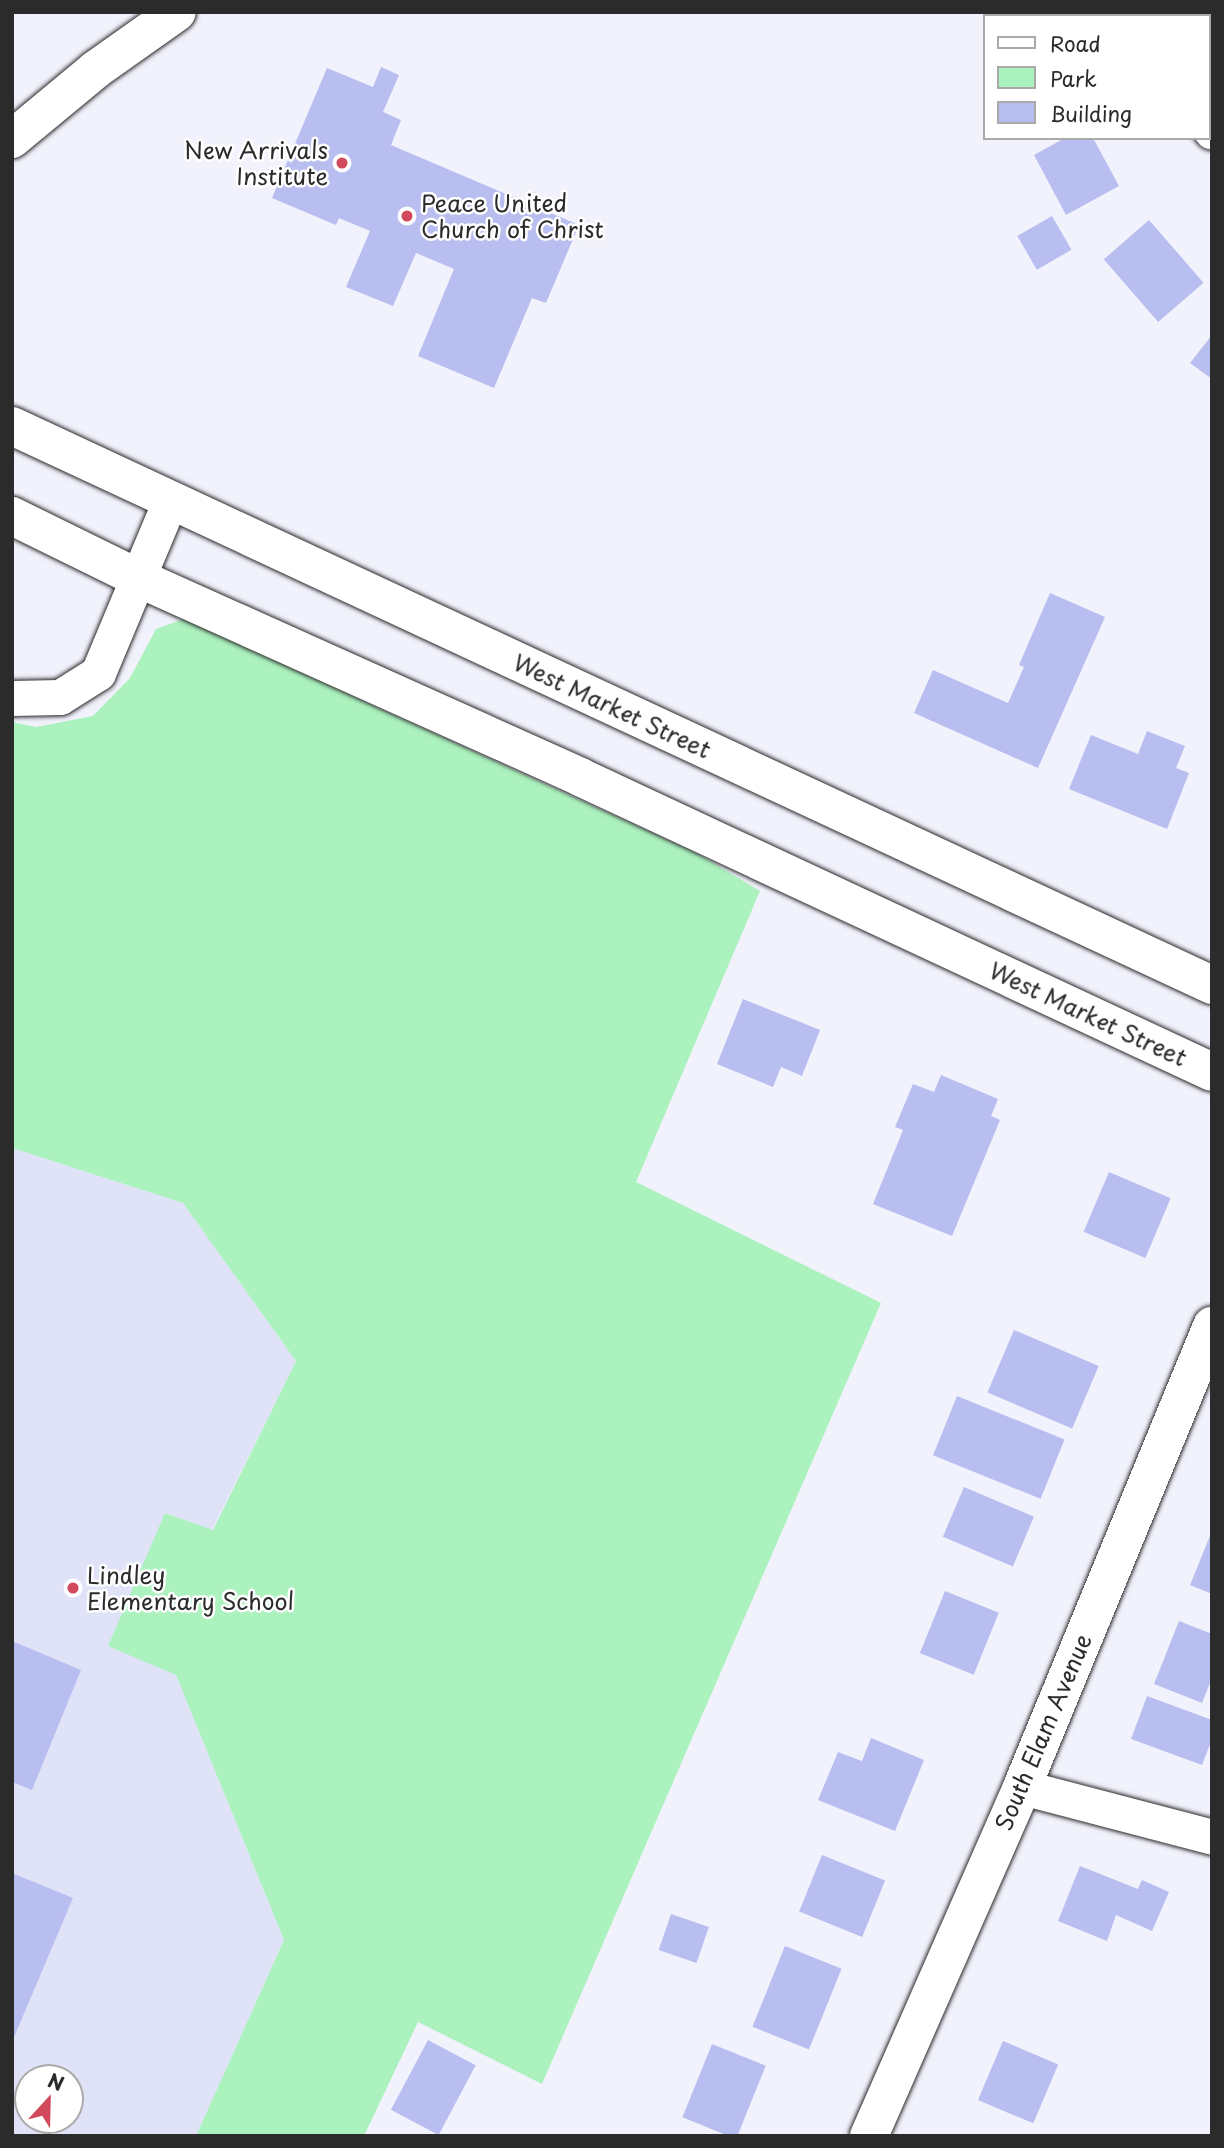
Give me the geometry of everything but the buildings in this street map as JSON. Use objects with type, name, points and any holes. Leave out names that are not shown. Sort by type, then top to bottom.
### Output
[{"type":"main road","points":[[12,139],[95,70],[177,12]]},
{"type":"main road","name":"West Market Street","points":[[12,426],[169,503],[1212,985]]},
{"type":"main road","name":"West Market Street","points":[[12,516],[138,578],[593,783],[1212,1072]]},
{"type":"main road","name":"South Elam Avenue","points":[[869,2136],[1022,1787],[1212,1326]]},
{"type":"street","points":[[12,698],[60,697],[98,673],[169,503]]},
{"type":"street","points":[[1022,1787],[1212,1837]]},
{"type":"shaded area","name":"Lindley Elementary School","points":[[12,1148],[183,1203],[296,1361],[212,1530],[166,1513],[176,1675],[284,1940],[196,2136],[12,2136]]},
{"type":"green space","points":[[184,619],[698,854],[760,891],[636,1182],[881,1303],[542,2084],[418,2022],[364,2136],[196,2136],[284,1940],[176,1675],[108,1646],[165,1513],[213,1530],[296,1361],[183,1203],[12,1148],[12,722],[36,727],[93,716],[130,678],[156,629]]},
{"type":"place","name":"New Arrivals Institute","points":[[342,163]]},
{"type":"place","name":"Peace United Church of Christ","points":[[407,216]]},
{"type":"place","name":"Lindley Elementary School","points":[[73,1588]]}]
